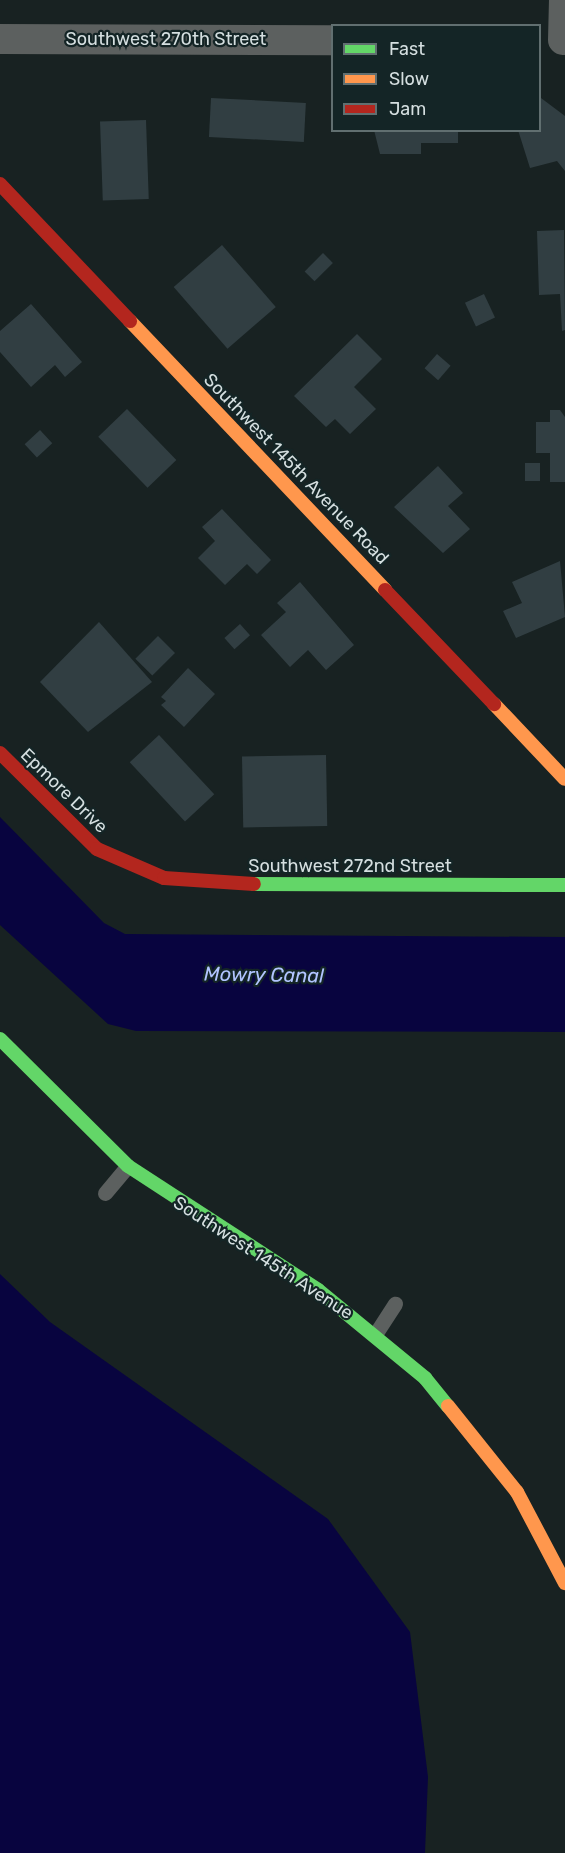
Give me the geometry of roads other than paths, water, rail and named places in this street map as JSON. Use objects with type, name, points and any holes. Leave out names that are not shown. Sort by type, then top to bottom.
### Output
[{"type":"street","points":[[556,40],[564,0]]},
{"type":"street","name":"Southwest 270th Street","points":[[0,39],[331,40]]},
{"type":"street","name":"Southwest 145th Avenue Road","points":[[0,184],[565,779]]},
{"type":"street","name":"Epmore Drive","points":[[0,753],[73,828],[136,871]]},
{"type":"street","name":"Southwest 272nd Street","points":[[136,871],[225,884],[565,885]]},
{"type":"street","name":"Southwest 145th Avenue","points":[[0,1039],[128,1166],[376,1333],[442,1396],[500,1468],[536,1521],[565,1582]]},
{"type":"lane","points":[[105,1193],[128,1166]]},
{"type":"lane","points":[[376,1333],[395,1304]]},
{"type":"water","name":"Mowry Canal","points":[[0,817],[104,923],[125,934],[565,937],[565,1032],[136,1031],[108,1024],[0,925]]},
{"type":"water","points":[[0,1274],[50,1322],[328,1519],[410,1632],[428,1777],[425,1853],[0,1853]]}]
